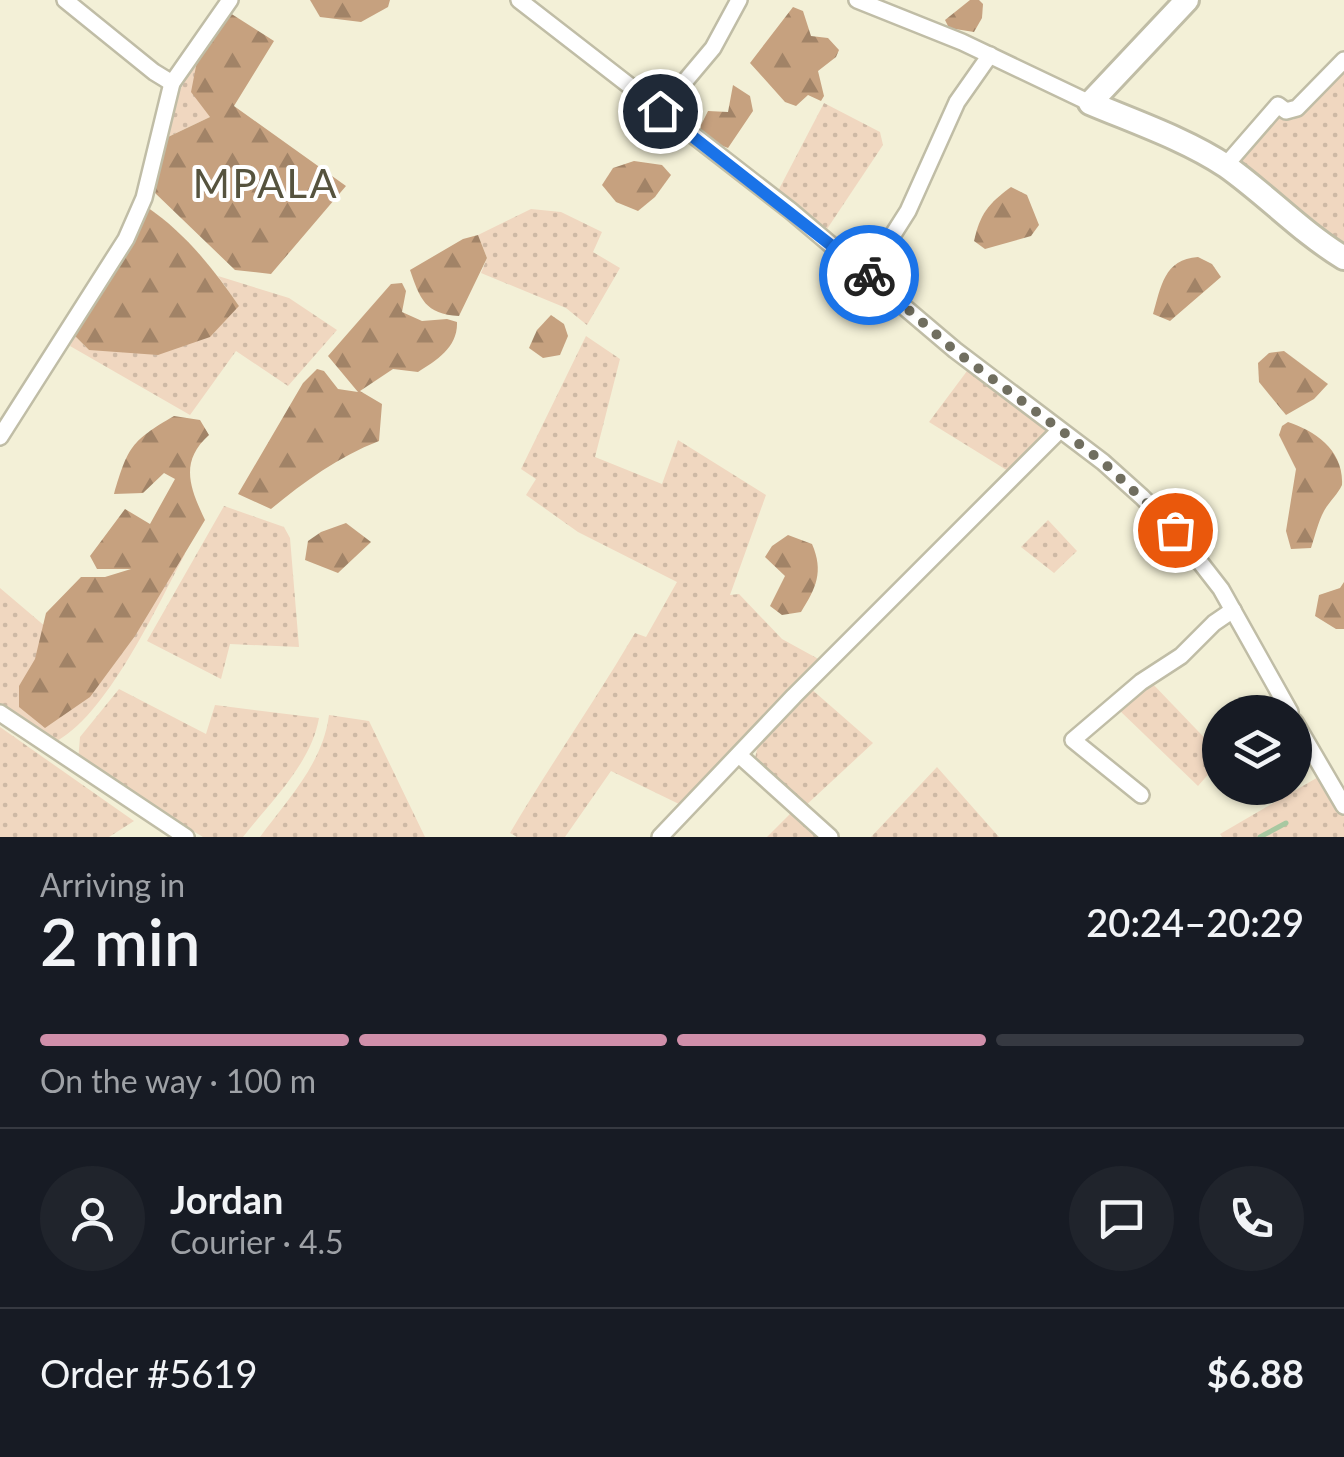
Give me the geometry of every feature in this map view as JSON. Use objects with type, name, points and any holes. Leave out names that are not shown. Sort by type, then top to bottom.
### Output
[{"type":"street","points":[[66,0],[172,83]]},
{"type":"street","points":[[0,438],[126,239],[144,198],[172,83],[230,0]]},
{"type":"street","points":[[518,0],[868,274],[954,350],[1103,462],[1175,530],[1233,610],[1280,695]]},
{"type":"street","points":[[660,111],[713,48],[739,0]]},
{"type":"street","points":[[857,0],[990,54],[1225,166],[1297,226],[1344,258]]},
{"type":"street","points":[[1090,103],[1186,0]]},
{"type":"street","points":[[868,274],[908,210],[958,102],[990,54]]},
{"type":"street","points":[[1225,166],[1278,105],[1286,111],[1297,108],[1344,60]]},
{"type":"street","points":[[660,837],[794,696],[1060,431]]},
{"type":"street","points":[[1140,795],[1073,740],[1233,610]]},
{"type":"street","points":[[0,713],[186,837]]},
{"type":"street","points":[[1312,751],[1344,806]]},
{"type":"street","points":[[739,755],[830,837]]},
{"type":"shaded area","points":[[198,56],[210,117],[168,137],[173,103]]},
{"type":"shaded area","points":[[1344,64],[1344,249],[1232,162],[1278,109],[1293,120]]},
{"type":"shaded area","points":[[824,103],[880,132],[883,145],[825,232],[777,193]]},
{"type":"shaded area","points":[[531,209],[561,212],[602,232],[593,252],[620,268],[587,325],[566,308],[481,273],[487,258],[478,235]]},
{"type":"shaded area","points":[[218,276],[289,298],[337,330],[288,386],[236,351],[190,415],[70,346],[75,336],[89,350],[239,306]]},
{"type":"shaded area","points":[[586,336],[620,359],[595,457],[662,484],[678,440],[766,495],[730,595],[739,594],[782,639],[822,661],[679,804],[611,771],[565,837],[517,837],[510,833],[635,633],[646,637],[677,582],[578,532],[526,495],[536,479],[521,469]]},
{"type":"shaded area","points":[[970,367],[1053,433],[1013,474],[929,422]]},
{"type":"shaded area","points":[[224,506],[284,527],[290,538],[299,647],[230,644],[221,679],[147,641]]},
{"type":"shaded area","points":[[1048,520],[1077,551],[1054,573],[1021,547]]},
{"type":"shaded area","points":[[182,552],[185,554],[128,659],[111,686],[73,730],[53,743],[0,706],[0,588],[53,633]]},
{"type":"shaded area","points":[[1149,680],[1202,735],[1202,781],[1198,786],[1118,709]]},
{"type":"shaded area","points":[[809,687],[873,743],[803,808],[755,758],[759,741]]},
{"type":"shaded area","points":[[119,689],[206,734],[215,705],[319,718],[299,766],[243,837],[203,837],[78,762],[80,737]]},
{"type":"shaded area","points":[[329,715],[369,721],[425,837],[260,837],[312,765]]},
{"type":"shaded area","points":[[0,727],[134,821],[109,837],[0,837]]},
{"type":"shaded area","points":[[937,767],[999,837],[871,837]]},
{"type":"shaded area","points":[[1320,776],[1344,817],[1344,837],[1220,834],[1270,805],[1312,805],[1312,781]]},
{"type":"shaded area","points":[[793,811],[823,837],[767,837]]},
{"type":"green space","points":[[310,0],[390,0],[388,7],[361,22],[320,17]]},
{"type":"green space","points":[[970,0],[983,4],[982,18],[974,32],[949,28],[945,20]]},
{"type":"green space","points":[[793,7],[803,11],[811,36],[828,38],[839,50],[818,71],[824,96],[821,101],[808,95],[796,106],[785,102],[750,63]]},
{"type":"green space","points":[[230,13],[274,41],[234,106],[346,186],[271,274],[235,270],[154,192],[168,137],[210,117],[191,92],[198,56]]},
{"type":"green space","points":[[733,85],[750,96],[753,111],[728,148],[701,138],[701,125],[708,111],[728,112]]},
{"type":"green space","points":[[634,161],[662,165],[671,175],[655,197],[638,211],[616,202],[602,185],[613,168]]},
{"type":"green space","points":[[1011,187],[1027,195],[1039,225],[1031,236],[985,249],[974,241],[979,224],[991,204]]},
{"type":"green space","points":[[147,207],[198,252],[239,306],[210,337],[158,355],[89,350],[75,336]]},
{"type":"green space","points":[[478,235],[487,258],[459,316],[431,308],[421,297],[410,270],[463,239]]},
{"type":"green space","points":[[1198,257],[1212,264],[1221,277],[1170,321],[1153,314],[1171,269]]},
{"type":"green space","points":[[402,283],[406,291],[402,312],[422,321],[457,322],[456,331],[445,352],[418,372],[393,369],[360,391],[382,404],[379,441],[322,470],[271,509],[238,494],[303,383],[317,369],[324,371],[338,389],[358,392],[328,356],[391,284]]},
{"type":"green space","points":[[551,315],[564,324],[568,336],[560,355],[543,358],[529,348],[537,330]]},
{"type":"green space","points":[[1284,351],[1328,384],[1314,399],[1286,415],[1259,382],[1258,363],[1269,353]]},
{"type":"green space","points":[[174,416],[200,420],[209,435],[194,455],[190,476],[205,520],[135,636],[90,697],[45,728],[19,707],[19,686],[35,659],[46,613],[81,577],[105,577],[131,569],[97,569],[90,556],[125,509],[150,524],[175,479],[164,473],[143,493],[114,494],[133,447]]},
{"type":"green space","points":[[1288,422],[1326,444],[1341,473],[1342,485],[1322,515],[1311,548],[1291,549],[1286,531],[1296,469],[1279,435]]},
{"type":"green space","points":[[346,523],[371,542],[338,573],[305,560],[308,541]]},
{"type":"green space","points":[[788,535],[812,544],[818,571],[801,612],[782,615],[770,606],[785,576],[765,557],[772,546]]},
{"type":"green space","points":[[1344,582],[1344,629],[1336,629],[1315,616],[1319,595],[1340,588]]},
{"type":"waterway","points":[[1260,837],[1286,823]]},
{"type":"way so far","points":[[869,275],[954,350],[1103,462],[1175,530]]},
{"type":"district","name":"MPALA","points":[[266,183]]},
{"type":"route","points":[[660,111],[869,275]]}]
